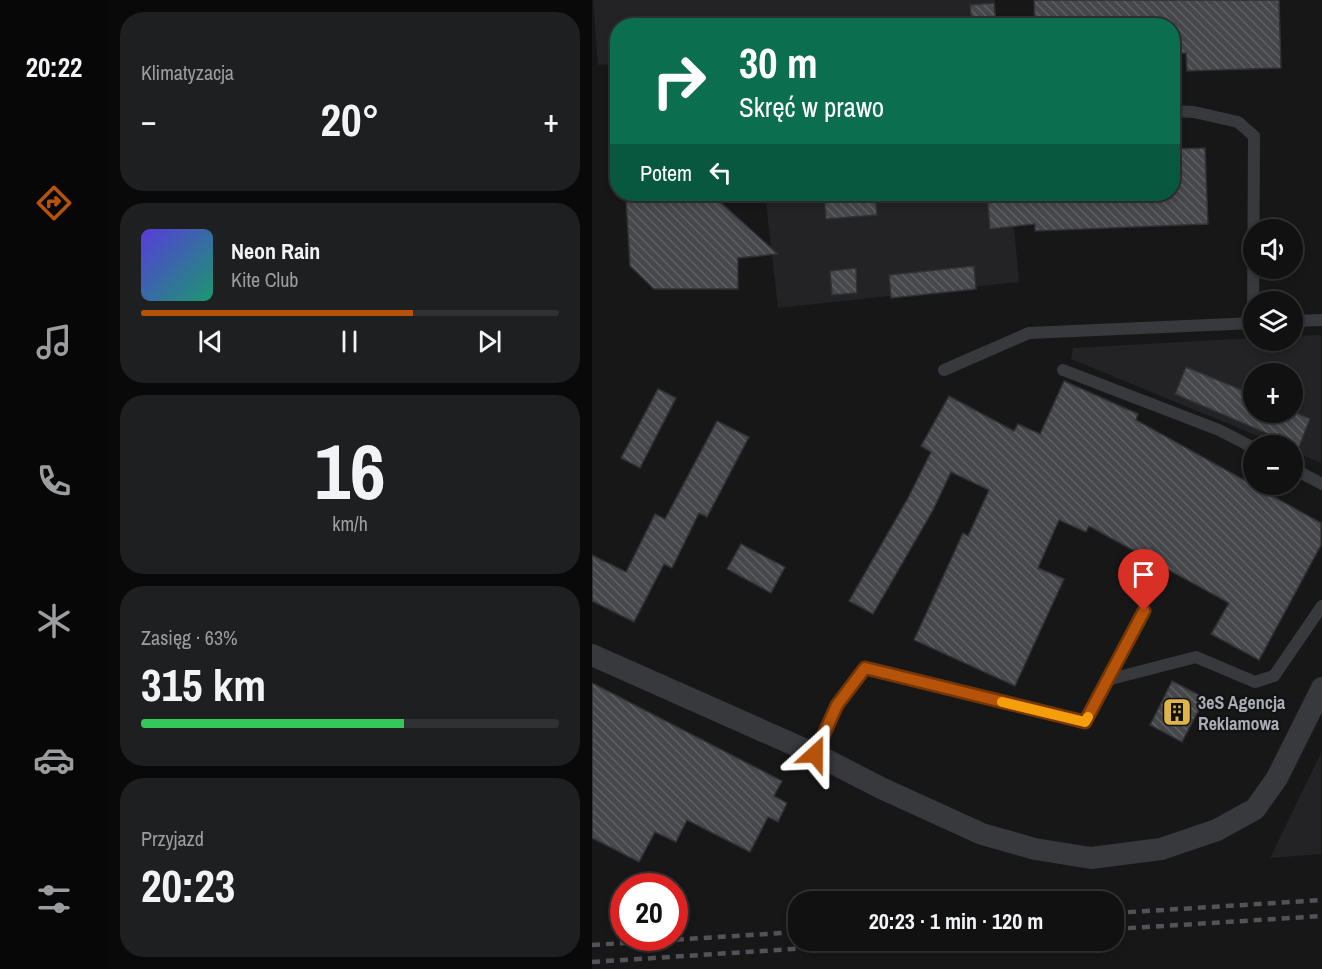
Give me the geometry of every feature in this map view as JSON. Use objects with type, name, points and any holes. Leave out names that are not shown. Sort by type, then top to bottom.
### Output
[{"type":"street","points":[[592,655],[815,754],[881,788],[982,834],[1035,849],[1091,858],[1161,849],[1217,830],[1255,809],[1277,778],[1321,688]]},
{"type":"lane","points":[[1180,111],[1194,112],[1238,122],[1254,136],[1253,291]]},
{"type":"lane","points":[[1303,321],[1321,320]]},
{"type":"lane","points":[[944,370],[1029,333],[1243,323]]},
{"type":"lane","points":[[1063,370],[1219,430],[1243,442]]},
{"type":"lane","points":[[1303,474],[1321,484]]},
{"type":"lane","points":[[1107,680],[1196,657],[1255,682],[1274,676],[1321,606]]},
{"type":"lane","points":[[815,754],[837,705],[865,668],[1085,722],[1144,611]]},
{"type":"shaded area","points":[[593,0],[995,0],[996,18],[610,18],[610,64],[598,65]]},
{"type":"shaded area","points":[[766,201],[1012,201],[1019,282],[778,308]]},
{"type":"shaded area","points":[[1321,335],[1321,463],[1303,455],[1303,435],[1256,435],[1071,359],[1073,348],[1243,339],[1243,351],[1303,351],[1303,336]]},
{"type":"shaded area","points":[[1321,753],[1321,854],[1270,858]]},
{"type":"building","points":[[1034,0],[1279,0],[1281,68],[1187,71],[1186,53],[1180,53],[1180,18],[1035,18]]},
{"type":"building","points":[[994,3],[995,18],[971,18],[970,5]]},
{"type":"building","points":[[1205,148],[1208,224],[1035,231],[1035,224],[990,229],[988,201],[1180,201],[1180,149]]},
{"type":"building","points":[[626,201],[719,201],[778,254],[738,258],[738,289],[654,289],[630,266]]},
{"type":"building","points":[[825,201],[876,201],[877,215],[826,219]]},
{"type":"building","points":[[974,266],[976,289],[891,298],[889,275]]},
{"type":"building","points":[[856,268],[857,293],[832,295],[830,271]]},
{"type":"building","points":[[1186,367],[1243,390],[1243,423],[1303,423],[1303,416],[1310,419],[1303,437],[1303,435],[1271,435],[1175,394]]},
{"type":"building","points":[[1064,381],[1138,414],[1136,420],[1243,480],[1243,495],[1271,495],[1321,523],[1321,545],[1259,660],[1211,634],[1229,603],[1089,526],[1086,532],[1059,520],[1038,568],[1064,579],[1015,686],[914,640],[963,533],[968,536],[989,490],[951,472],[933,510],[873,614],[849,601],[908,498],[931,452],[921,446],[949,396],[1014,431],[1018,424],[1040,434]]},
{"type":"building","points":[[658,389],[676,398],[640,468],[621,458]]},
{"type":"building","points":[[717,421],[749,437],[707,517],[699,513],[672,568],[664,564],[634,622],[592,601],[592,555],[626,572],[655,514],[665,519]]},
{"type":"building","points":[[741,544],[785,567],[771,593],[727,569]]},
{"type":"building","name":"3eS Agencja Reklamowa","points":[[1172,681],[1205,698],[1182,742],[1150,725]]},
{"type":"building","points":[[592,683],[782,781],[774,796],[787,803],[778,822],[768,817],[750,852],[687,820],[676,842],[655,832],[639,862],[592,838]]},
{"type":"railway","points":[[1124,912],[1322,900]]},
{"type":"railway","points":[[1124,928],[1322,916]]},
{"type":"railway","points":[[592,945],[788,933]]},
{"type":"railway","points":[[592,962],[788,949]]},
{"type":"slow traffic","points":[[1002,702],[1085,722],[1088,717]]},
{"type":"place","name":"3eS Agencja Reklamowa","points":[[1177,712]]},
{"type":"route","points":[[815,754],[837,705],[865,668],[1085,722],[1144,611]]}]
